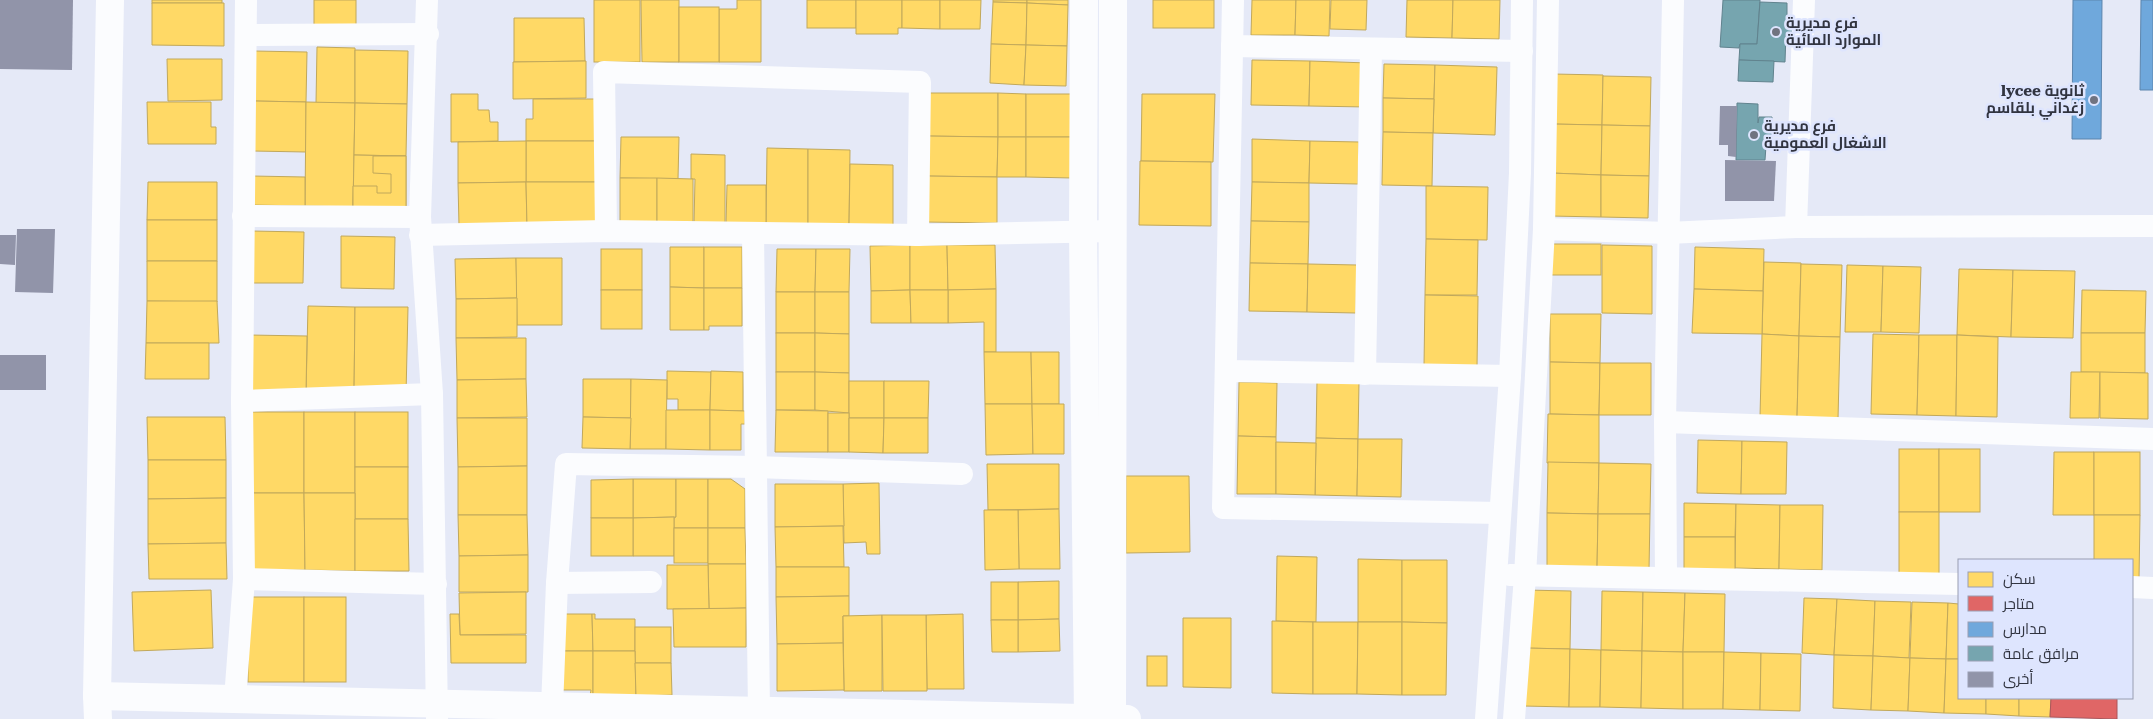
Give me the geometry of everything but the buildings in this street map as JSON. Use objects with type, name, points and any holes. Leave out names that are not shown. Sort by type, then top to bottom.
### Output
[{"type":"main road","points":[[110,0],[98,708],[235,699],[437,711],[552,707],[1127,719]]},
{"type":"main road","points":[[1084,0],[1082,230],[1088,719]]},
{"type":"main road","points":[[1112,719],[1113,0]]},
{"type":"street","points":[[235,699],[244,579],[242,401],[246,0]]},
{"type":"street","points":[[427,0],[428,34],[420,226],[432,394],[437,711]]},
{"type":"street","points":[[1233,0],[1224,508],[1500,513]]},
{"type":"street","points":[[1486,719],[1510,376],[1520,173],[1522,0]]},
{"type":"street","points":[[1514,719],[1525,576],[1544,229],[1548,0]]},
{"type":"street","points":[[1666,578],[1665,422],[1673,0]]},
{"type":"street","points":[[1796,227],[1804,0]]},
{"type":"street","points":[[246,34],[428,34]]},
{"type":"street","points":[[1232,46],[1522,52]]},
{"type":"street","points":[[1365,374],[1371,49]]},
{"type":"street","points":[[606,231],[604,72],[920,82],[918,235]]},
{"type":"street","points":[[244,216],[420,226],[606,231],[918,235],[1082,230],[1113,231]]},
{"type":"street","points":[[1544,229],[1668,233],[1796,227],[2153,226]]},
{"type":"street","points":[[753,233],[759,712]]},
{"type":"street","points":[[1226,371],[1510,376]]},
{"type":"street","points":[[242,401],[432,394]]},
{"type":"street","points":[[1665,422],[2153,439]]},
{"type":"street","points":[[552,707],[557,583],[566,464],[755,467],[962,474]]},
{"type":"street","points":[[1497,575],[1958,584]]},
{"type":"street","points":[[244,579],[436,584]]},
{"type":"street","points":[[557,583],[651,582]]},
{"type":"street","points":[[2133,587],[2153,588]]},
{"type":"place","name":"فرع مديرية الموارد المائية","points":[[1776,32]]},
{"type":"place","name":"lycee ثانوية زغداني بلقاسم","points":[[2094,100]]},
{"type":"place","name":"فرع مديرية الاشغال العمومية","points":[[1754,135]]}]
